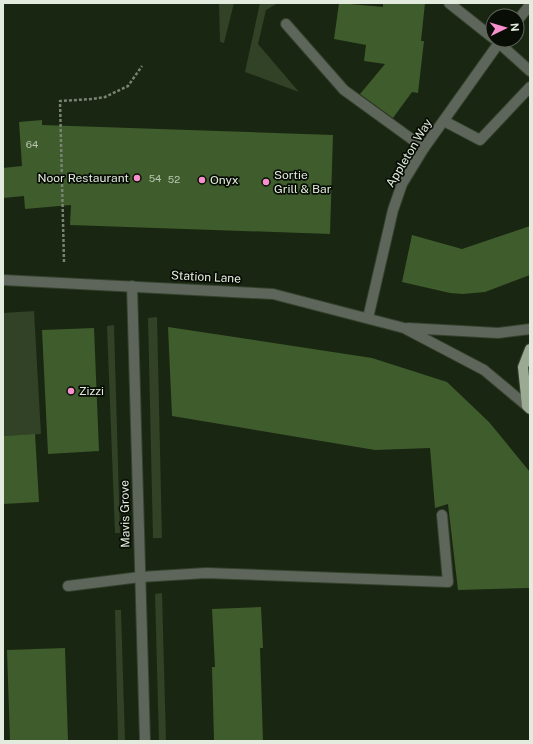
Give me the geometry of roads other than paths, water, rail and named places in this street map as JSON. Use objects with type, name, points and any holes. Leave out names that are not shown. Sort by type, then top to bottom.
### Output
[{"type":"main road","name":"Station Lane","points":[[528,407],[523,367],[530,349]]},
{"type":"street","points":[[449,3],[485,31]]},
{"type":"street","points":[[286,24],[344,90],[424,148]]},
{"type":"street","name":"Appleton Way","points":[[368,318],[392,210],[402,184],[424,148],[444,121],[492,48]]},
{"type":"street","points":[[506,48],[530,71]]},
{"type":"street","points":[[444,121],[480,140],[530,87]]},
{"type":"street","name":"Station Lane","points":[[3,280],[65,282],[273,294],[404,328],[484,370],[528,407]]},
{"type":"street","name":"Mavis Grove","points":[[132,286],[145,741]]},
{"type":"street","name":"Station Lane","points":[[404,328],[498,333],[530,329]]},
{"type":"street","points":[[68,586],[140,577],[206,573],[448,582],[442,515]]},
{"type":"place","name":"Noor Restaurant","points":[[137,178]]},
{"type":"place","name":"Onyx","points":[[202,180]]},
{"type":"place","name":"Sortie Grill & Bar","points":[[266,182]]},
{"type":"place","name":"Zizzi","points":[[71,391]]}]
